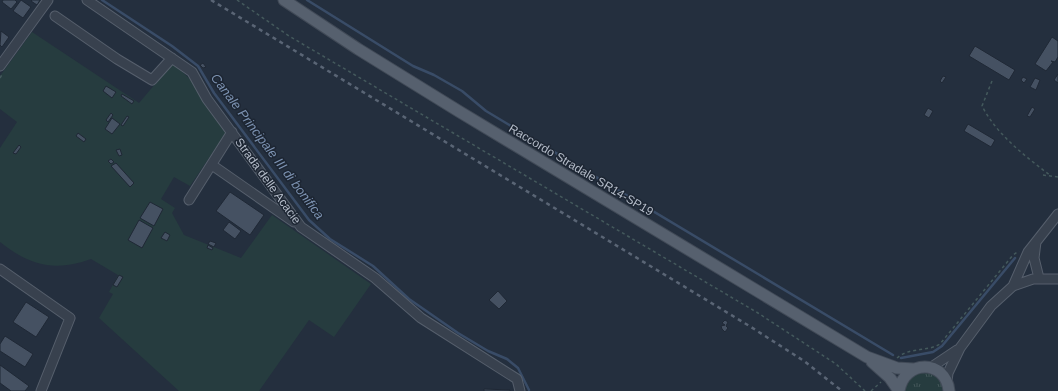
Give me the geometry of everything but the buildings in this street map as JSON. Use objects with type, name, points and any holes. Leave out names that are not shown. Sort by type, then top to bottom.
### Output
[{"type":"main road","name":"Raccordo Stradale SR14-SP19","points":[[284,0],[358,49],[460,112],[867,357],[896,368],[930,368]]},
{"type":"main road","name":"Raccordo Stradale SR14-SP19","points":[[867,357],[890,378],[899,391]]},
{"type":"main road","points":[[930,368],[943,376],[948,387]]},
{"type":"main road","name":"Raccordo Stradale SR14-SP19","points":[[899,391],[903,378],[914,369]]},
{"type":"street","points":[[0,66],[48,0]]},
{"type":"street","name":"Strada delle Acacie","points":[[87,0],[192,72],[207,99],[301,227],[375,278],[420,318],[517,379],[520,391]]},
{"type":"street","points":[[55,16],[117,59],[152,80],[172,58]]},
{"type":"street","points":[[189,200],[232,132]]},
{"type":"street","points":[[212,165],[301,227]]},
{"type":"street","points":[[1013,286],[1028,252],[1058,214]]},
{"type":"street","points":[[1036,242],[1034,258],[1036,278]]},
{"type":"street","points":[[1023,262],[1026,271],[1036,278]]},
{"type":"street","points":[[1,273],[70,318],[41,391]]},
{"type":"street","points":[[948,387],[948,373],[960,348],[991,306],[1013,286],[1036,278],[1058,279]]},
{"type":"street","points":[[930,368],[960,348]]},
{"type":"path","points":[[237,0],[289,36],[758,313],[836,364],[865,391]]},
{"type":"path","points":[[992,81],[982,106],[987,116],[1024,156],[1051,176]]},
{"type":"path","points":[[1043,175],[1058,177]]},
{"type":"path","points":[[896,359],[907,352],[933,348],[940,344],[1013,255],[1023,250],[1028,252]]},
{"type":"path","points":[[871,391],[884,379]]},
{"type":"green space","points":[[32,32],[139,103],[173,63],[191,80],[207,107],[226,133],[190,186],[174,177],[161,199],[175,208],[172,213],[184,235],[241,258],[272,215],[371,284],[334,337],[309,320],[259,391],[179,391],[99,318],[113,294],[109,292],[118,275],[91,259],[78,263],[54,266],[32,261],[22,257],[0,242],[0,148],[17,122],[0,109],[0,76]]},
{"type":"green space","points":[[919,371],[933,374],[939,378],[944,391],[903,391],[907,379]]},
{"type":"waterway","name":"Canale Principale III di bonifica","points":[[102,0],[172,46],[198,66],[214,93],[309,220],[330,239],[373,266],[409,299],[458,333],[488,351],[507,359],[518,368],[529,390]]},
{"type":"waterway","points":[[307,0],[413,66],[434,75],[462,91],[486,111],[893,355]]},
{"type":"waterway","points":[[901,358],[933,352],[942,346],[1015,258]]},
{"type":"railway","points":[[211,0],[751,327],[804,361],[842,391]]}]
